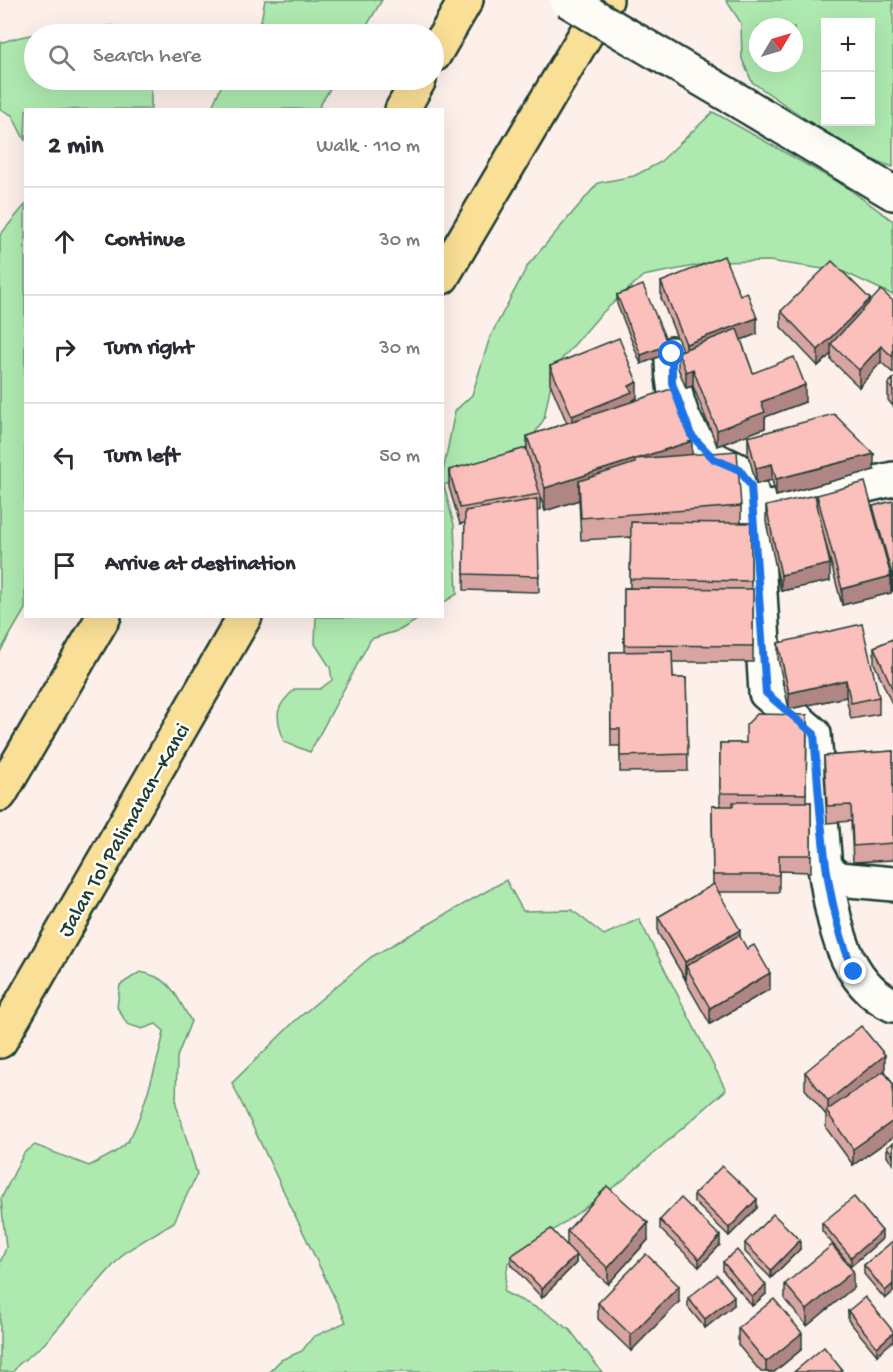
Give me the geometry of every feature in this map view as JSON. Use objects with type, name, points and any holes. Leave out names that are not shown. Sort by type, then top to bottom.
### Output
[{"type":"highway","points":[[444,38],[466,0]]},
{"type":"highway","points":[[444,274],[606,0]]},
{"type":"highway","points":[[403,108],[413,90]]},
{"type":"highway","points":[[0,794],[103,618]]},
{"type":"highway","name":"Jalan Tol Palimanan–Kanci","points":[[0,1041],[244,618]]},
{"type":"street","points":[[567,0],[893,193]]},
{"type":"street","points":[[672,354],[672,383],[691,435],[714,459],[740,470],[751,486],[755,510],[766,693],[814,734],[825,868],[840,938],[854,972],[878,998],[893,1005]]},
{"type":"street","points":[[755,510],[893,479]]},
{"type":"street","points":[[825,868],[839,879],[893,884]]},
{"type":"green space","points":[[265,0],[382,0],[368,24],[260,24]]},
{"type":"green space","points":[[726,0],[893,0],[893,167],[858,155],[752,82],[742,59],[741,23]]},
{"type":"green space","points":[[24,36],[24,90],[151,90],[151,108],[24,108],[24,139],[12,115],[0,109],[0,43]]},
{"type":"green space","points":[[220,90],[329,90],[319,108],[211,108]]},
{"type":"green space","points":[[713,112],[846,187],[893,221],[893,295],[844,272],[769,261],[715,262],[643,276],[601,314],[554,368],[544,419],[527,446],[509,460],[444,485],[444,467],[455,411],[472,395],[490,337],[528,265],[598,183],[634,176],[659,163]]},
{"type":"green space","points":[[24,206],[24,611],[0,652],[0,235]]},
{"type":"green space","points":[[444,485],[454,525],[457,594],[444,602]]},
{"type":"green space","points":[[316,618],[420,618],[400,630],[371,639],[310,752],[284,742],[278,713],[283,702],[295,689],[320,689],[332,680],[330,667],[315,644]]},
{"type":"green space","points":[[506,880],[523,911],[572,910],[604,935],[639,919],[726,1090],[622,1181],[508,1263],[504,1292],[545,1312],[570,1330],[602,1372],[269,1372],[281,1360],[302,1351],[313,1337],[346,1322],[232,1083],[296,1020],[371,957]]},
{"type":"green space","points":[[140,972],[166,983],[177,996],[191,1021],[177,1057],[176,1104],[197,1174],[174,1222],[125,1252],[44,1344],[18,1365],[13,1372],[0,1372],[0,1263],[6,1248],[1,1199],[24,1153],[35,1145],[89,1166],[115,1152],[128,1141],[144,1105],[164,1031],[156,1024],[142,1029],[127,1024],[117,1007],[120,985]]},
{"type":"building","points":[[724,256],[740,295],[747,292],[757,318],[686,344],[661,282]]},
{"type":"building","points":[[832,261],[870,299],[818,350],[781,311]]},
{"type":"building","points":[[643,285],[668,345],[641,355],[617,295]]},
{"type":"building","points":[[881,290],[893,301],[893,357],[881,346],[859,370],[831,344]]},
{"type":"building","points":[[737,329],[753,373],[794,357],[805,385],[761,402],[765,412],[717,430],[693,369],[686,372],[678,352]]},
{"type":"building","points":[[619,338],[637,382],[629,386],[632,392],[572,416],[550,366]]},
{"type":"building","points":[[893,379],[893,390],[888,384]]},
{"type":"building","points":[[674,388],[692,441],[545,488],[527,436]]},
{"type":"building","points":[[834,414],[874,454],[776,479],[772,464],[756,468],[748,437]]},
{"type":"building","points":[[526,448],[540,494],[460,508],[449,470]]},
{"type":"building","points":[[737,451],[741,506],[581,518],[579,481],[635,463],[635,459]]},
{"type":"building","points":[[865,482],[891,576],[842,589],[817,495]]},
{"type":"building","points":[[815,495],[830,564],[781,575],[766,506]]},
{"type":"building","points":[[537,499],[539,576],[464,574],[465,511]]},
{"type":"building","points":[[893,501],[893,575],[892,575],[873,506]]},
{"type":"building","points":[[631,522],[751,523],[751,581],[630,579]]},
{"type":"building","points":[[624,588],[753,589],[753,646],[624,645]]},
{"type":"building","points":[[862,624],[879,697],[851,703],[846,680],[789,693],[778,643]]},
{"type":"building","points":[[893,639],[893,690],[874,647]]},
{"type":"building","points":[[672,651],[673,678],[686,678],[688,754],[620,756],[620,729],[611,729],[610,652]]},
{"type":"building","points":[[757,714],[807,715],[806,794],[720,793],[720,743],[746,743],[746,725]]},
{"type":"building","points":[[893,751],[893,843],[853,846],[851,805],[827,806],[824,756]]},
{"type":"building","points":[[733,802],[811,802],[811,855],[779,855],[779,875],[713,875],[712,806],[733,806]]},
{"type":"building","points":[[714,884],[740,930],[685,962],[658,917]]},
{"type":"building","points":[[739,935],[747,949],[754,945],[770,973],[710,1008],[686,966]]},
{"type":"building","points":[[861,1026],[885,1055],[828,1101],[805,1072]]},
{"type":"building","points":[[884,1071],[893,1084],[893,1121],[853,1149],[826,1111]]},
{"type":"building","points":[[893,1143],[893,1156],[887,1147]]},
{"type":"building","points":[[722,1166],[757,1199],[729,1228],[694,1194]]},
{"type":"building","points":[[607,1186],[648,1223],[608,1268],[567,1231]]},
{"type":"building","points":[[854,1197],[882,1231],[851,1257],[822,1223]]},
{"type":"building","points":[[681,1198],[720,1236],[699,1259],[660,1220]]},
{"type":"building","points":[[773,1214],[800,1240],[771,1270],[745,1243]]},
{"type":"building","points":[[551,1229],[576,1255],[542,1289],[511,1256]]},
{"type":"building","points":[[893,1241],[893,1284],[885,1291],[864,1265]]},
{"type":"building","points":[[832,1245],[853,1271],[807,1310],[785,1284]]},
{"type":"building","points":[[737,1250],[766,1285],[752,1297],[723,1262]]},
{"type":"building","points":[[646,1254],[679,1286],[631,1335],[598,1303]]},
{"type":"building","points":[[717,1275],[734,1296],[705,1319],[688,1298]]},
{"type":"building","points":[[865,1297],[893,1331],[877,1347],[848,1311]]},
{"type":"building","points":[[774,1299],[802,1333],[766,1362],[738,1328]]},
{"type":"building","points":[[824,1347],[842,1370],[840,1372],[794,1372]]},
{"type":"route","points":[[672,354],[672,383],[691,435],[714,459],[740,470],[751,486],[755,510],[766,693],[814,734],[825,868],[830,898],[840,938],[854,972]]}]
